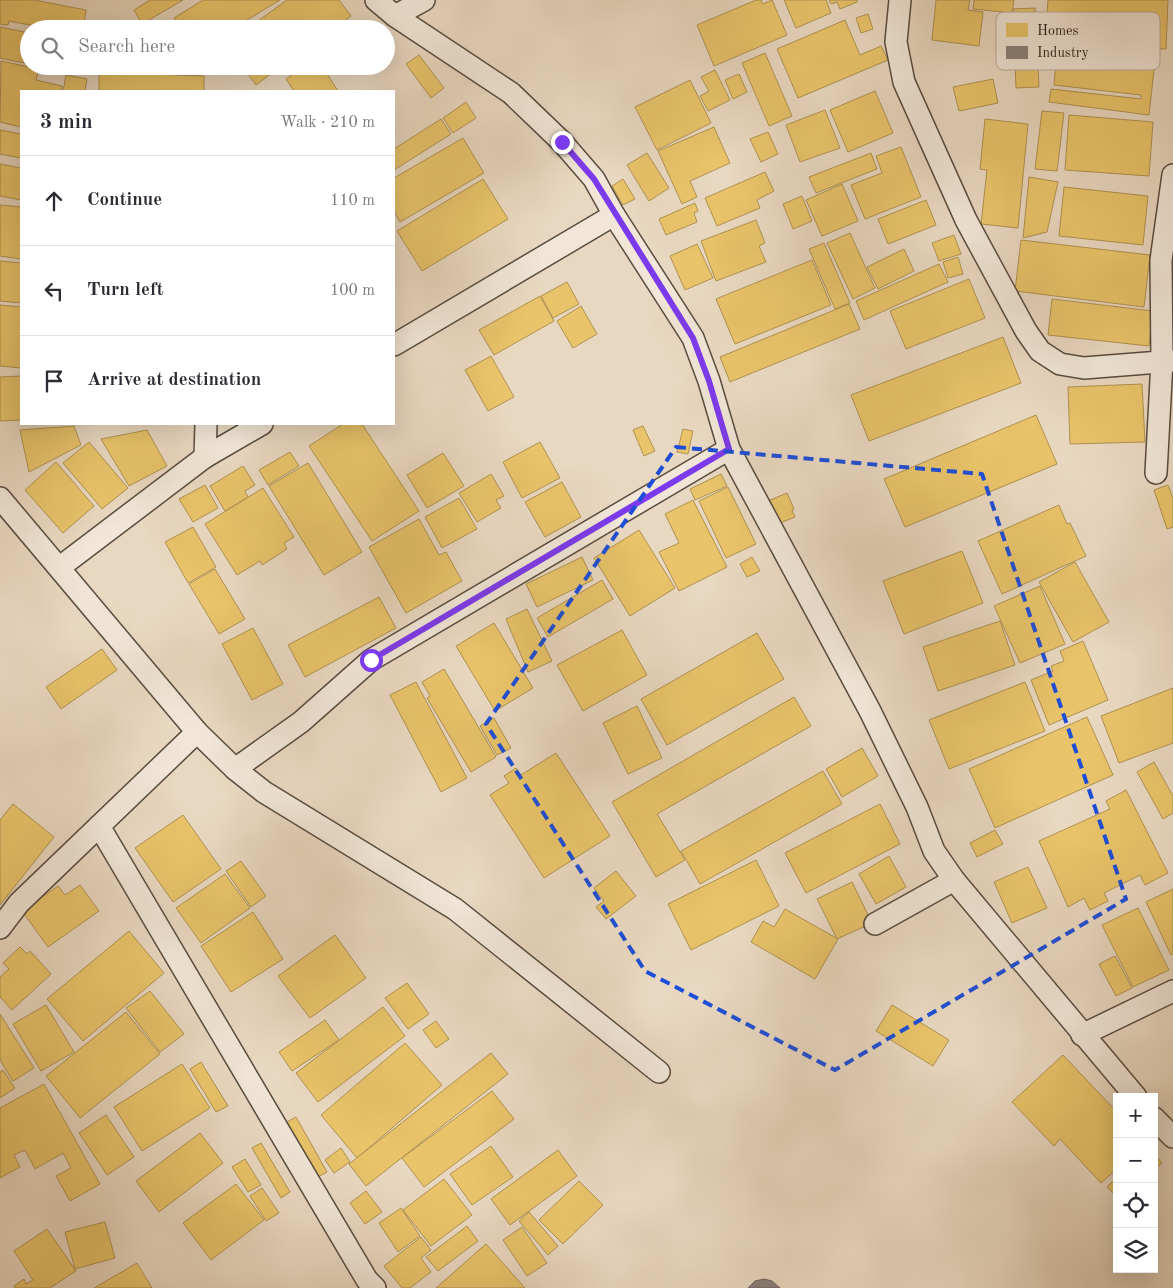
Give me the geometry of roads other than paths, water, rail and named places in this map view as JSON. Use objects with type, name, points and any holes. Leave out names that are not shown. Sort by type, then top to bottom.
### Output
[{"type":"street","points":[[376,0],[395,16],[511,92],[562,142],[594,179],[614,215],[693,338],[709,381],[729,449],[870,711],[917,807],[934,850],[954,880],[1133,1093]]},
{"type":"street","points":[[395,16],[424,0]]},
{"type":"street","points":[[900,0],[896,42],[904,82],[966,220],[1040,351],[1060,364],[1084,368],[1167,361]]},
{"type":"street","points":[[1156,473],[1167,361],[1161,260],[1173,175]]},
{"type":"street","points":[[395,344],[614,215]]},
{"type":"street","points":[[205,458],[206,425]]},
{"type":"street","points":[[60,567],[205,458],[260,425]]},
{"type":"street","points":[[235,770],[301,722],[371,660],[729,449]]},
{"type":"street","points":[[0,498],[197,732],[235,770],[264,792],[455,909],[659,1072]]},
{"type":"street","points":[[0,928],[19,903],[197,732]]},
{"type":"street","points":[[99,826],[365,1285]]},
{"type":"street","points":[[875,924],[954,880]]},
{"type":"street","points":[[1082,1035],[1173,991]]},
{"type":"street","points":[[1158,1122],[1173,1137]]}]
